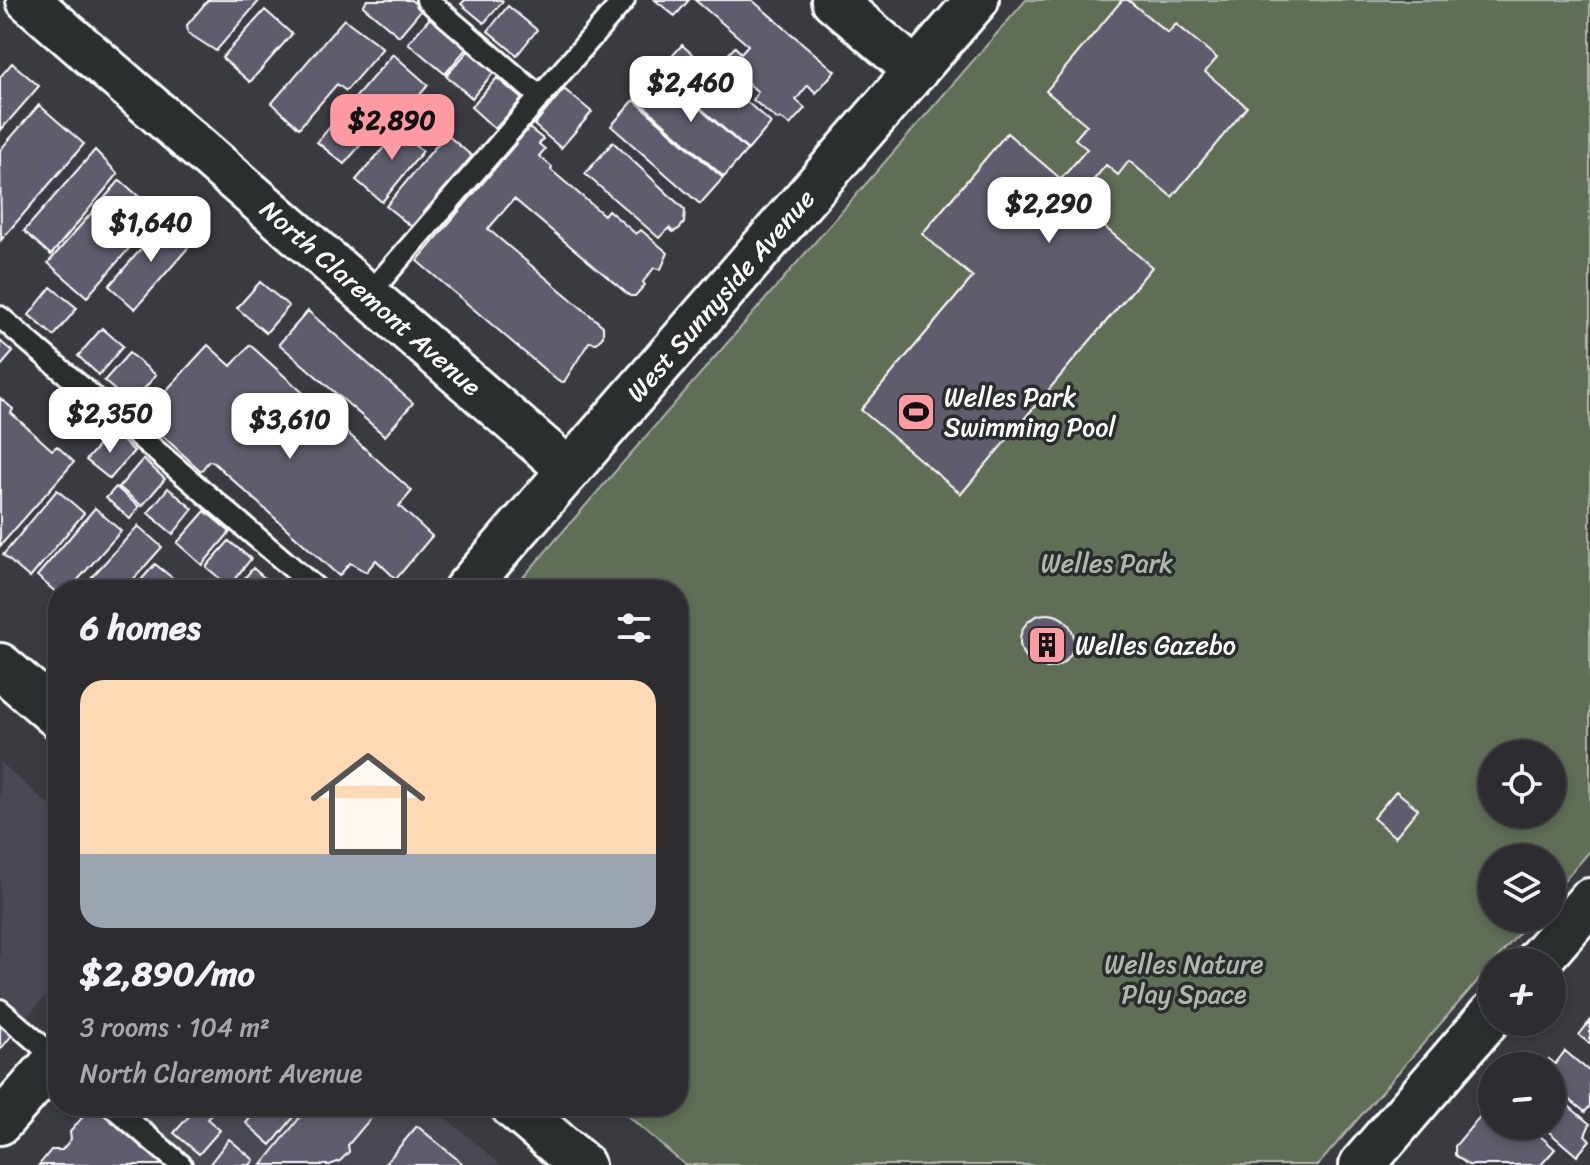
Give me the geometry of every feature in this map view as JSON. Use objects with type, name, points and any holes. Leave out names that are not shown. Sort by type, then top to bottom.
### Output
[{"type":"main road","points":[[0,666],[48,707]]},
{"type":"main road","points":[[1549,948],[1590,901]]},
{"type":"main road","points":[[1378,1160],[1478,1032]]},
{"type":"main road","points":[[525,1116],[582,1165]]},
{"type":"street","name":"North Claremont Avenue","points":[[28,0],[569,470]]},
{"type":"street","points":[[833,0],[916,71]]},
{"type":"street","name":"West Sunnyside Avenue","points":[[474,580],[977,0]]},
{"type":"street","points":[[0,1123],[48,1070]]},
{"type":"lane","points":[[427,0],[540,97]]},
{"type":"lane","points":[[368,295],[624,0]]},
{"type":"lane","points":[[0,317],[306,580]]},
{"type":"lane","points":[[0,1010],[48,1051]]},
{"type":"lane","points":[[124,1116],[181,1165]]},
{"type":"shaded area","points":[[0,762],[48,804],[48,993],[27,1017],[0,993]]},
{"type":"shaded area","points":[[124,1116],[444,1116],[501,1165],[181,1165]]},
{"type":"green space","name":"Welles Park","points":[[1026,0],[1590,0],[1590,851],[1566,879],[1566,844],[1478,844],[1478,932],[1520,932],[1506,948],[1478,948],[1478,980],[1318,1165],[685,1165],[628,1116],[688,1116],[688,580],[521,580]]},
{"type":"building","points":[[208,0],[260,0],[216,51],[188,33],[187,25]]},
{"type":"building","points":[[367,0],[411,0],[422,9],[399,36],[363,6]]},
{"type":"building","points":[[465,0],[503,1],[484,23],[461,4]]},
{"type":"building","points":[[655,0],[689,0],[675,16]]},
{"type":"building","points":[[695,0],[752,0],[835,71],[816,93],[808,85],[796,100],[805,108],[790,125],[780,118],[778,120],[753,100],[758,92],[722,61],[735,47],[741,53],[748,45]]},
{"type":"building","points":[[1122,0],[1128,0],[1168,33],[1176,24],[1217,58],[1205,72],[1247,107],[1172,197],[1129,161],[1118,175],[1106,165],[1075,202],[1152,267],[961,494],[861,410],[973,277],[922,234],[1007,133],[1061,179],[1087,149],[1075,139],[1087,125],[1046,91]]},
{"type":"building","points":[[508,6],[537,30],[517,55],[488,31]]},
{"type":"building","points":[[265,10],[292,34],[250,82],[222,58]]},
{"type":"building","points":[[430,18],[466,49],[445,74],[408,43]]},
{"type":"building","points":[[344,19],[383,48],[346,91],[337,84],[299,128],[272,103]]},
{"type":"building","points":[[682,45],[771,123],[748,150],[659,71]]},
{"type":"building","points":[[469,50],[494,72],[472,98],[446,76]]},
{"type":"building","points":[[393,54],[428,85],[390,131],[380,123],[344,164],[317,142]]},
{"type":"building","points":[[12,63],[39,86],[0,131],[0,77]]},
{"type":"building","points":[[658,72],[747,150],[724,177],[635,98]]},
{"type":"building","points":[[497,78],[522,99],[495,129],[471,107]]},
{"type":"building","points":[[564,89],[592,112],[561,148],[534,125]]},
{"type":"building","points":[[634,100],[723,178],[700,204],[611,126]]},
{"type":"building","points":[[39,105],[84,144],[1,240],[0,150]]},
{"type":"building","points":[[410,117],[419,125],[413,131],[420,138],[414,145],[423,151],[382,202],[356,180]]},
{"type":"building","points":[[529,128],[543,139],[539,144],[545,149],[539,156],[552,167],[551,170],[604,215],[608,210],[636,234],[641,230],[668,253],[661,269],[654,268],[643,282],[645,285],[635,296],[630,296],[514,199],[488,229],[603,326],[603,336],[597,343],[589,342],[564,382],[558,381],[417,261]]},
{"type":"building","points":[[446,134],[472,156],[412,227],[386,206]]},
{"type":"building","points":[[613,142],[685,210],[684,223],[679,229],[673,232],[669,228],[659,238],[585,174]]},
{"type":"building","points":[[95,150],[118,174],[51,255],[24,231]]},
{"type":"building","points":[[120,180],[159,214],[87,297],[48,263]]},
{"type":"building","points":[[167,219],[193,242],[135,309],[109,286]]},
{"type":"building","points":[[260,282],[289,306],[266,333],[237,308]]},
{"type":"building","points":[[51,287],[77,308],[54,336],[29,315]]},
{"type":"building","points":[[308,311],[413,403],[385,436],[279,344]]},
{"type":"building","points":[[102,328],[123,346],[99,375],[78,356]]},
{"type":"building","points":[[0,341],[13,352],[0,367]]},
{"type":"building","points":[[208,345],[231,366],[250,345],[412,491],[399,506],[432,536],[396,579],[376,560],[366,572],[350,563],[339,576],[213,462],[209,461],[201,471],[142,417]]},
{"type":"building","points":[[129,353],[156,375],[131,404],[104,381]]},
{"type":"building","points":[[0,398],[13,409],[11,413],[52,450],[57,446],[74,462],[0,546]]},
{"type":"building","points":[[111,431],[134,451],[110,479],[86,460]]},
{"type":"building","points":[[143,459],[165,479],[142,506],[119,487]]},
{"type":"building","points":[[116,487],[139,507],[130,519],[106,498]]},
{"type":"building","points":[[168,488],[193,509],[173,534],[148,513]]},
{"type":"building","points":[[57,490],[84,513],[30,578],[3,555]]},
{"type":"building","points":[[95,508],[121,531],[78,580],[48,580],[48,585],[37,576]]},
{"type":"building","points":[[205,511],[230,532],[202,565],[177,543]]},
{"type":"building","points":[[138,526],[162,547],[133,580],[89,580]]},
{"type":"building","points":[[229,541],[251,559],[234,580],[222,580],[206,567]]},
{"type":"building","points":[[155,564],[175,580],[141,580]]},
{"type":"building","points":[[253,568],[267,580],[243,580]]},
{"type":"building","name":"Welles Gazebo","points":[[1047,614],[1066,622],[1074,641],[1066,660],[1047,668],[1028,660],[1020,641],[1028,622]]},
{"type":"building","points":[[1396,791],[1418,809],[1395,837],[1373,818]]},
{"type":"building","points":[[1590,1021],[1590,1044],[1579,1035]]},
{"type":"building","points":[[0,1025],[12,1035],[0,1050]]},
{"type":"building","points":[[1564,1052],[1590,1072],[1590,1106],[1585,1112],[1566,1096]]},
{"type":"building","points":[[1566,1104],[1590,1124],[1585,1135],[1590,1140],[1577,1156],[1558,1140],[1566,1140]]},
{"type":"building","points":[[83,1116],[107,1116],[166,1165],[39,1165],[51,1150],[62,1150],[71,1139],[70,1132]]},
{"type":"building","points":[[189,1116],[210,1116],[207,1119],[220,1130],[199,1154],[174,1133]]},
{"type":"building","points":[[252,1116],[295,1116],[271,1145],[246,1123]]},
{"type":"building","points":[[301,1116],[373,1116],[348,1145],[349,1152],[340,1161],[330,1165],[262,1165]]},
{"type":"building","points":[[1478,1119],[1478,1140],[1545,1140],[1555,1149],[1541,1165],[1468,1165],[1455,1155],[1455,1146]]},
{"type":"building","points":[[417,1126],[462,1163],[461,1165],[384,1165]]},
{"type":"building","points":[[229,1139],[254,1160],[250,1165],[209,1165]]},
{"type":"place","name":"Welles Park Swimming Pool","points":[[916,412]]},
{"type":"place","name":"Welles Gazebo","points":[[1047,645]]},
{"type":"park label","name":"Welles Nature Play Space","points":[[1184,979]]}]
